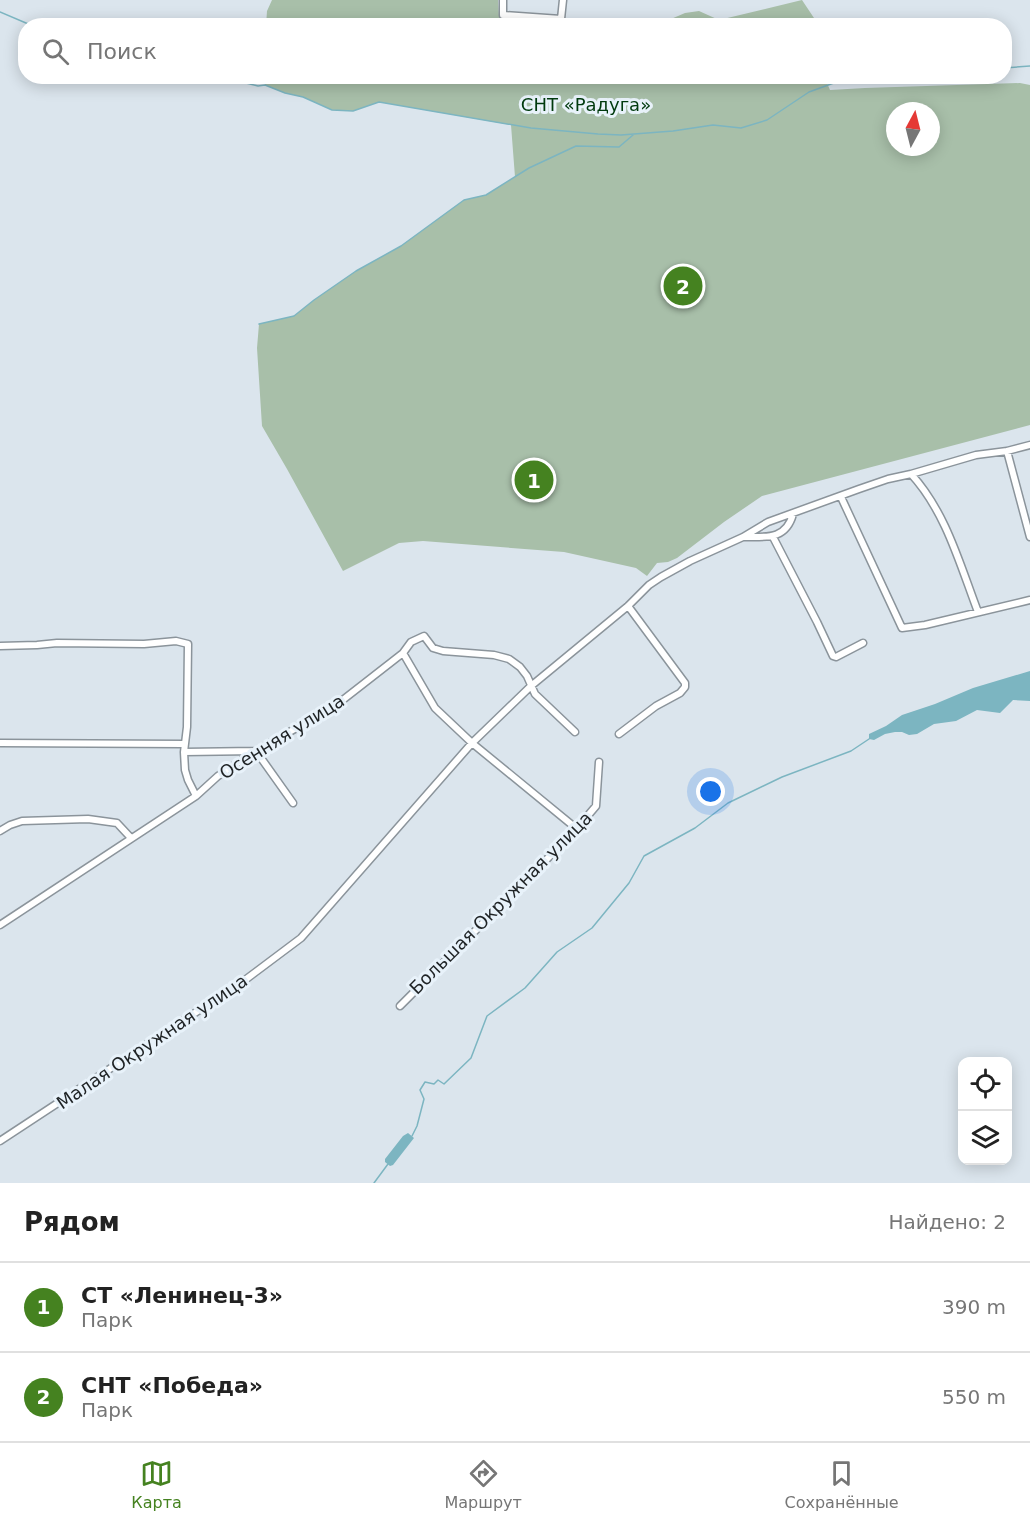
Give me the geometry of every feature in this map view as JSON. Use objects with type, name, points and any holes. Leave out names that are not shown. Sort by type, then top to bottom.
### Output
[{"type":"street","points":[[503,0],[503,15],[546,18]]},
{"type":"street","points":[[561,18],[563,0]]},
{"type":"street","points":[[743,537],[768,522],[888,479],[976,455],[1008,451],[1030,445]]},
{"type":"street","points":[[1008,451],[1030,537]]},
{"type":"street","points":[[910,474],[926,494],[948,532],[978,612]]},
{"type":"street","points":[[841,497],[902,628],[925,625],[1030,600]]},
{"type":"street","points":[[743,537],[773,537],[789,526],[793,514]]},
{"type":"street","name":"Малая Окружная улица","points":[[0,1141],[245,980],[300,938],[472,743],[531,686],[628,606],[649,585],[743,537]]},
{"type":"street","points":[[773,537],[833,656],[836,657],[863,643]]},
{"type":"street","points":[[619,734],[656,706],[680,693],[685,687],[685,683],[628,606]]},
{"type":"street","name":"Осенняя улица","points":[[0,925],[196,796],[218,776],[256,751],[335,706],[403,653],[411,642],[424,636],[433,648],[443,651],[494,655],[509,659],[527,675],[531,686]]},
{"type":"street","points":[[0,646],[57,643],[144,644],[176,641],[188,644],[187,727],[184,752],[185,770],[196,796]]},
{"type":"street","points":[[403,653],[435,708],[472,743],[576,829]]},
{"type":"street","points":[[531,686],[535,694],[575,732]]},
{"type":"street","points":[[0,743],[184,744]]},
{"type":"street","points":[[184,752],[256,751],[293,802]]},
{"type":"street","name":"Большая Окружная улица","points":[[399,1006],[596,807],[599,762]]},
{"type":"street","points":[[0,831],[22,821],[88,819],[117,823],[131,838]]},
{"type":"green space","points":[[272,0],[498,0],[499,16],[503,18],[267,18]]},
{"type":"green space","points":[[802,0],[814,18],[727,18]]},
{"type":"green space","points":[[699,11],[715,18],[673,18],[685,13]]},
{"type":"green space","name":"СНТ «Радуга»","points":[[1020,83],[1030,85],[1030,425],[762,496],[677,558],[657,563],[647,576],[636,568],[564,552],[423,541],[399,543],[343,571],[262,426],[257,348],[259,324],[294,316],[356,271],[401,246],[464,200],[486,195],[515,177],[511,125],[379,102],[353,111],[332,110],[303,97],[285,93],[265,84],[827,84],[830,90]]},
{"type":"water","points":[[1030,671],[1030,701],[1013,700],[1000,713],[977,710],[956,721],[934,724],[917,734],[895,732],[874,740],[869,739],[869,734],[902,715],[973,688]]},
{"type":"water","points":[[408,1133],[414,1138],[390,1166],[385,1159]]},
{"type":"waterway","points":[[0,12],[18,20]]},
{"type":"waterway","points":[[1012,67],[1030,66]]},
{"type":"waterway","points":[[250,84],[265,85],[303,97],[332,110],[353,111],[379,102],[531,128],[621,135],[713,125],[741,128],[767,120],[809,92],[831,84]]},
{"type":"waterway","points":[[259,324],[294,316],[356,271],[401,246],[464,200],[486,195],[529,168],[576,146],[619,147],[633,135]]},
{"type":"waterway","points":[[412,1136],[424,1099],[420,1090],[425,1082],[434,1084],[438,1080],[444,1084],[471,1058],[487,1016],[525,988],[557,952],[592,928],[629,883],[644,856],[695,828],[728,803],[782,777],[851,751],[869,739]]},
{"type":"waterway","points":[[374,1183],[388,1164]]},
{"type":"place","name":"СНТ «Победа»","points":[[683,286]]},
{"type":"place","name":"СТ «Ленинец-3»","points":[[534,480]]}]
